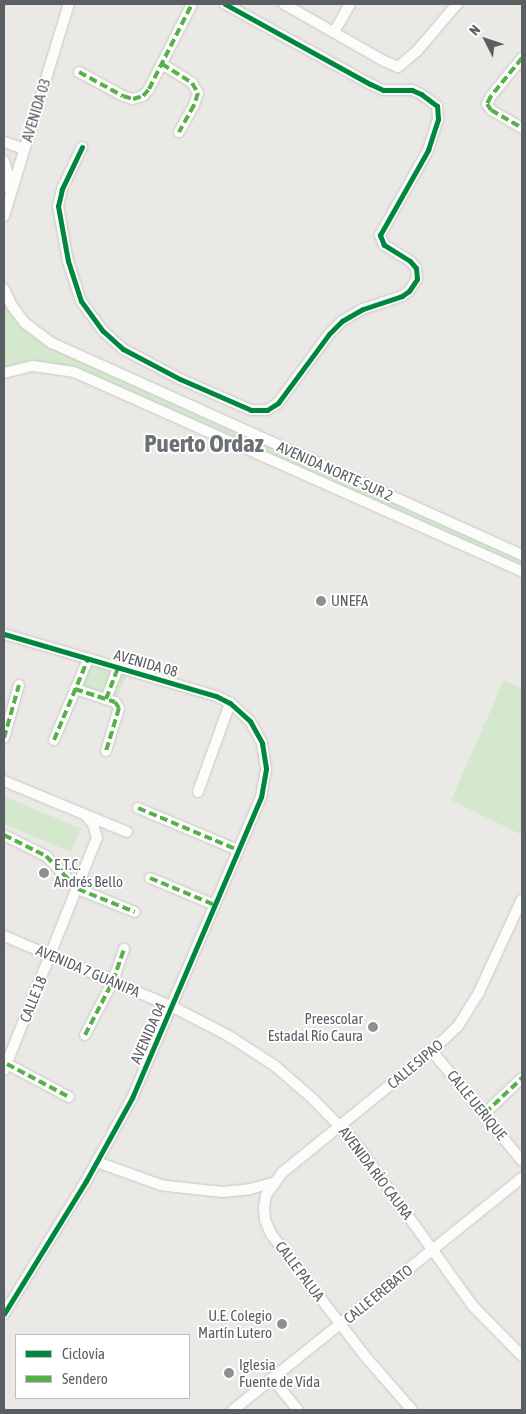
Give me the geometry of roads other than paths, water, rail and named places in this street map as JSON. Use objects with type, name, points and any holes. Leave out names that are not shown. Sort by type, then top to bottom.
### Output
[{"type":"street","name":"AVENIDA 03","points":[[4,216],[69,4]]},
{"type":"street","points":[[79,72],[132,99],[146,93],[192,4]]},
{"type":"street","points":[[82,147],[62,188],[58,206],[68,261],[81,301],[103,331],[124,349],[180,379],[251,410],[267,410],[278,403],[329,334],[342,321],[363,309],[402,296],[409,291],[417,280],[416,268],[384,245],[380,235],[428,150],[438,119],[437,106],[412,90],[383,90],[370,84],[225,4]]},
{"type":"street","points":[[284,4],[384,61],[398,67],[417,51],[457,4]]},
{"type":"street","points":[[334,32],[350,4]]},
{"type":"street","points":[[522,58],[488,100],[488,108],[522,128]]},
{"type":"street","points":[[162,64],[192,83],[198,90],[198,96],[194,105],[179,132]]},
{"type":"street","points":[[4,142],[24,149]]},
{"type":"street","points":[[4,161],[9,177],[9,195]]},
{"type":"street","name":"AVENIDA NORTE-SUR 2","points":[[4,289],[21,318],[41,337],[52,343],[522,554]]},
{"type":"street","name":"AVENIDA NORTE-SUR 2","points":[[4,373],[38,366],[74,372],[522,571]]},
{"type":"street","name":"AVENIDA 08","points":[[4,634],[200,691],[230,703],[250,721],[262,743]]},
{"type":"street","points":[[54,740],[88,659]]},
{"type":"street","points":[[110,700],[118,668]]},
{"type":"street","points":[[4,738],[19,685]]},
{"type":"street","points":[[75,689],[110,700],[119,711],[106,751]]},
{"type":"street","points":[[198,792],[230,703]]},
{"type":"street","name":"AVENIDA 04","points":[[4,1314],[97,1162],[132,1098],[215,905],[265,782],[265,755],[262,743]]},
{"type":"street","points":[[4,781],[127,832]]},
{"type":"street","points":[[138,808],[238,850]]},
{"type":"street","name":"CALLE 18","points":[[5,1067],[78,889],[96,838],[93,824],[86,816]]},
{"type":"street","points":[[4,835],[46,856],[78,889],[135,912]]},
{"type":"street","points":[[150,878],[215,905]]},
{"type":"street","name":"CALLE SIPAO","points":[[266,1195],[273,1183],[296,1161],[432,1051],[466,1016],[522,899]]},
{"type":"street","name":"AVENIDA 7 GUANIPA","points":[[4,936],[172,1007]]},
{"type":"street","points":[[85,1034],[113,981],[124,949]]},
{"type":"street","name":"AVENIDA RÍO CAURA","points":[[172,1007],[254,1051],[293,1081],[340,1125],[385,1182],[473,1306],[522,1356]]},
{"type":"street","name":"CALLE UERIQUE","points":[[432,1051],[485,1113],[522,1161]]},
{"type":"street","points":[[5,1067],[69,1097]]},
{"type":"street","points":[[485,1113],[522,1078]]},
{"type":"street","points":[[97,1162],[161,1185],[176,1187],[223,1192],[250,1189],[273,1183]]},
{"type":"street","name":"CALLE EREBATO","points":[[233,1410],[522,1178]]},
{"type":"street","name":"CALLE PALUA","points":[[266,1195],[265,1220],[271,1234],[384,1379],[412,1410]]},
{"type":"street","points":[[272,1378],[298,1410]]},
{"type":"place","name":"UNEFA","points":[[321,601]]},
{"type":"place","name":"E.T.C. Andrés Bello","points":[[44,873]]},
{"type":"place","name":"Preescolar Estadal Río Caura","points":[[373,1027]]},
{"type":"place","name":"U.E. Colegio Martín Lutero","points":[[282,1324]]},
{"type":"place","name":"Iglesia Fuente de Vida","points":[[229,1373]]},
{"type":"district","name":"Puerto Ordaz","points":[[204,443]]}]
